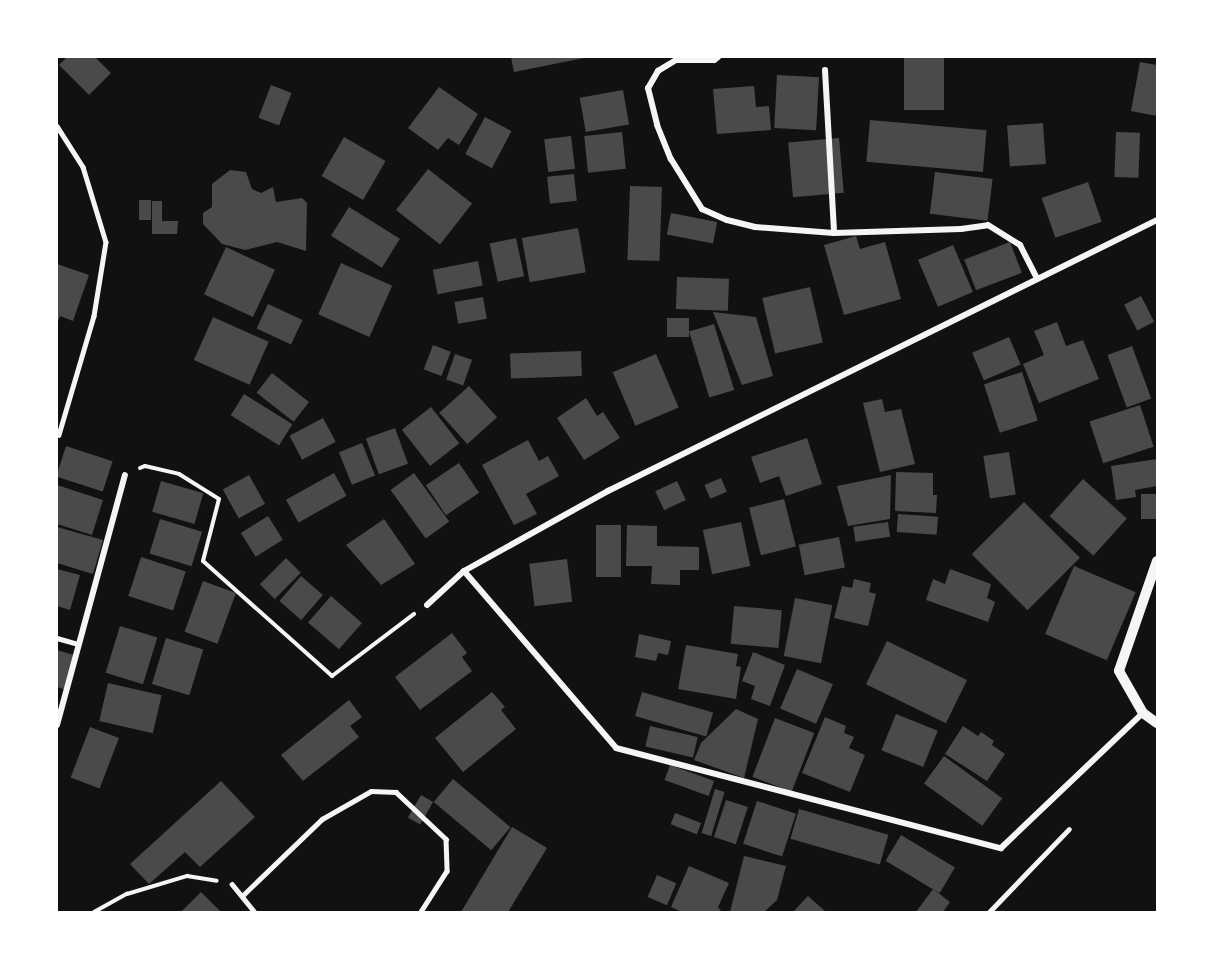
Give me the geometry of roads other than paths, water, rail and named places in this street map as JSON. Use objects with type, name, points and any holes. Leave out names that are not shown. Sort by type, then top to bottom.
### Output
[{"type":"street","points":[[718,57],[714,60],[676,60],[658,71],[648,88],[657,125],[671,159],[702,209],[727,220],[756,227],[834,233],[961,229],[988,225],[1020,245],[1037,279]]},
{"type":"street","points":[[825,70],[834,233]]},
{"type":"street","points":[[427,605],[464,571],[608,491],[1157,220]]},
{"type":"street","points":[[57,725],[125,475]]},
{"type":"street","points":[[1157,561],[1119,671],[1143,713],[1157,723]]},
{"type":"street","points":[[464,571],[615,748],[1001,848],[1143,713]]},
{"type":"street","points":[[988,912],[1069,829]]},
{"type":"lane","points":[[57,126],[83,167],[106,242],[94,316],[59,435]]},
{"type":"lane","points":[[57,638],[78,644]]},
{"type":"lane","points":[[242,896],[322,819],[371,791],[396,792],[446,839],[447,871],[421,912]]},
{"type":"lane","points":[[232,884],[255,912]]}]
